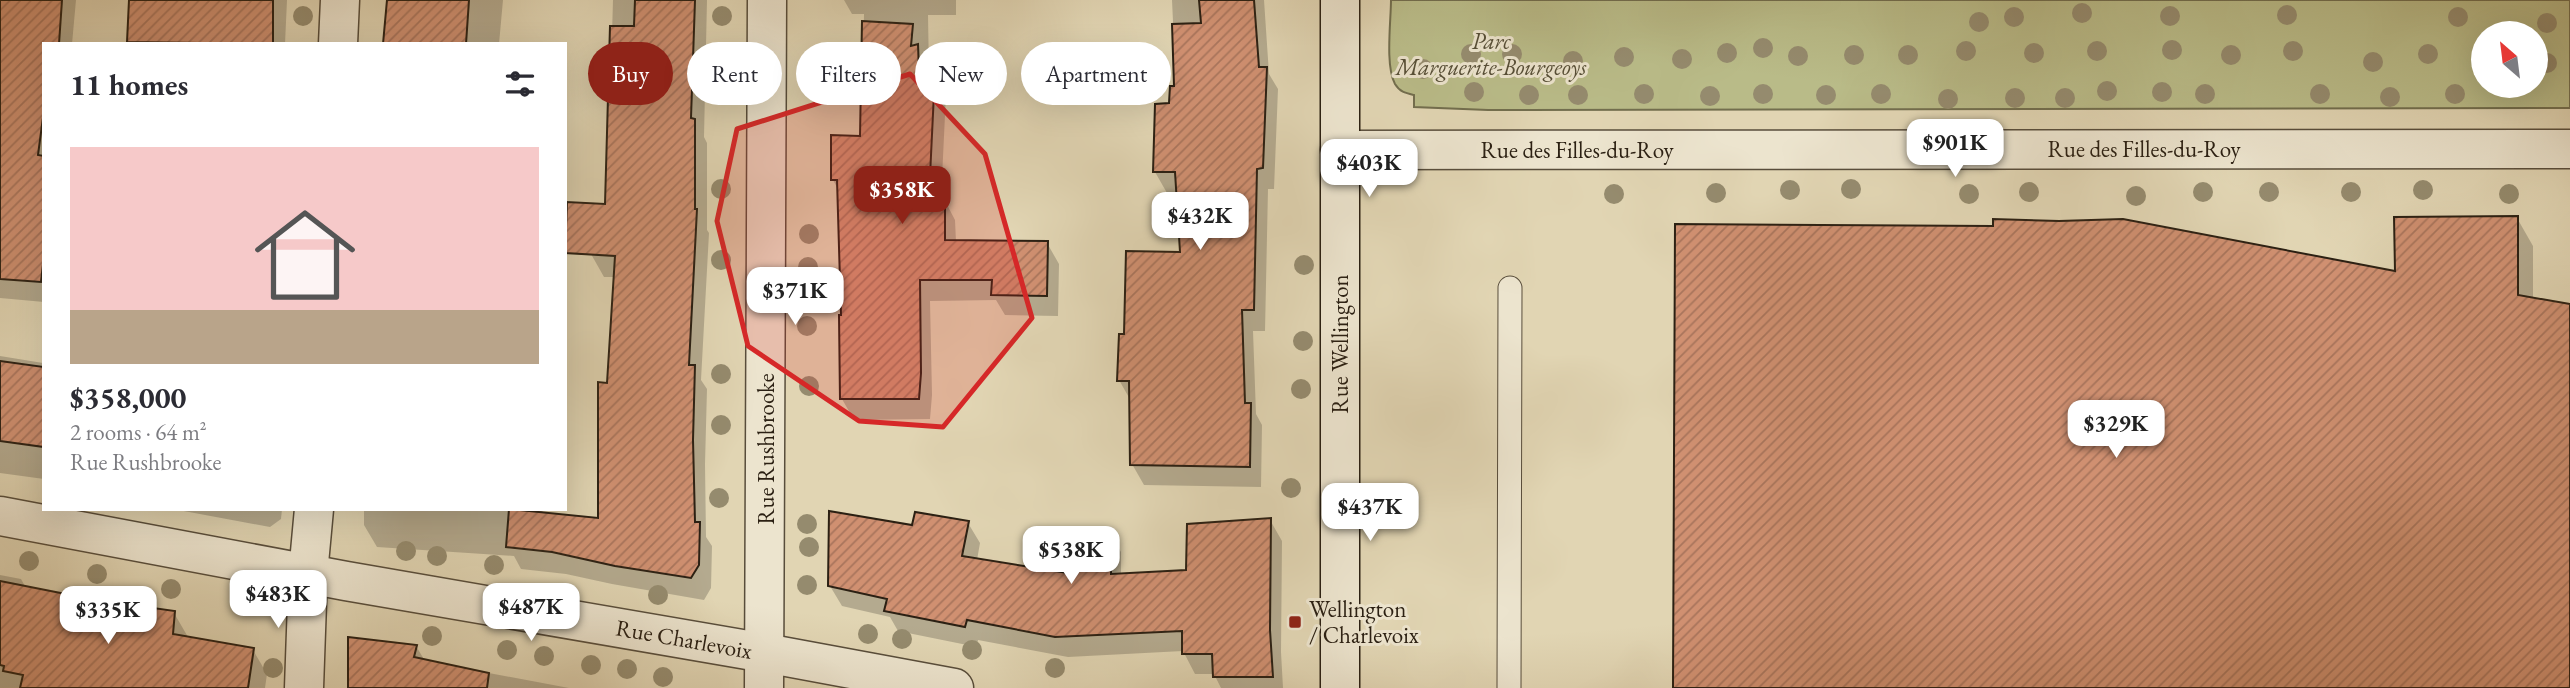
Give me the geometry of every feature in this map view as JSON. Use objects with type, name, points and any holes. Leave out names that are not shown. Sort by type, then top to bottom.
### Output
[{"type":"street","points":[[338,42],[340,0]]},
{"type":"street","name":"Rue Rushbrooke","points":[[765,670],[767,0]]},
{"type":"street","name":"Rue Wellington","points":[[1340,0],[1340,688]]},
{"type":"street","name":"Rue des Filles-du-Roy","points":[[1340,150],[2570,149]]},
{"type":"street","points":[[304,688],[308,574],[314,511]]},
{"type":"street","name":"Rue Charlevoix","points":[[0,516],[308,574],[765,670],[954,688]]},
{"type":"lane","points":[[1509,688],[1510,288]]},
{"type":"highlighted area","points":[[910,74],[985,154],[1032,318],[943,427],[859,421],[748,346],[717,221],[737,129]]},
{"type":"green space","name":"Parc Marguerite-Bourgeoys","points":[[1391,0],[2570,0],[2570,108],[1488,110],[1414,107],[1414,95],[1405,93],[1395,84],[1389,55]]},
{"type":"building","points":[[0,0],[62,0],[59,42],[42,42],[42,125],[38,155],[42,156],[41,282],[0,279]]},
{"type":"building","points":[[129,0],[273,0],[273,42],[127,42]]},
{"type":"building","points":[[387,0],[469,0],[466,42],[383,42]]},
{"type":"building","points":[[635,0],[695,0],[694,42],[687,42],[687,105],[691,105],[691,118],[695,119],[697,209],[689,365],[695,365],[695,522],[700,522],[699,565],[691,578],[615,566],[552,552],[506,547],[509,511],[598,518],[598,382],[607,383],[615,256],[567,253],[567,202],[605,204],[608,105],[673,105],[673,42],[610,42],[610,26],[634,26]]},
{"type":"building","points":[[1199,0],[1254,0],[1259,67],[1267,67],[1263,168],[1257,169],[1254,310],[1242,310],[1245,403],[1251,403],[1250,467],[1130,465],[1129,381],[1117,381],[1119,334],[1124,334],[1126,251],[1180,252],[1175,172],[1153,172],[1155,105],[1171,105],[1171,86],[1174,86],[1172,24],[1201,23]]},
{"type":"building","points":[[862,21],[913,24],[911,46],[915,45],[915,105],[933,105],[929,197],[945,197],[945,240],[1048,241],[1047,296],[991,295],[992,280],[920,280],[919,399],[840,399],[841,315],[837,180],[831,180],[831,135],[860,136],[861,105],[901,105],[901,42],[862,42]]},
{"type":"building","points":[[2518,216],[2518,295],[2570,304],[2570,688],[1673,688],[1675,224],[1993,226],[1993,219],[2123,219],[2395,271],[2394,217]]},
{"type":"building","points":[[0,361],[42,367],[42,447],[0,441]]},
{"type":"building","points":[[829,511],[912,525],[915,512],[969,521],[962,556],[1068,573],[1064,533],[1110,529],[1111,574],[1186,570],[1187,524],[1271,518],[1270,630],[1273,677],[1213,677],[1212,654],[1182,654],[1182,631],[1055,637],[967,620],[965,627],[884,611],[887,599],[828,586]]},
{"type":"building","points":[[0,581],[96,600],[175,611],[173,634],[254,648],[248,688],[20,688],[23,675],[3,671],[4,666],[0,665]]},
{"type":"building","points":[[348,637],[417,645],[414,657],[489,673],[487,688],[348,688]]},
{"type":"place","name":"Wellington / Charlevoix","points":[[1295,622]]}]
